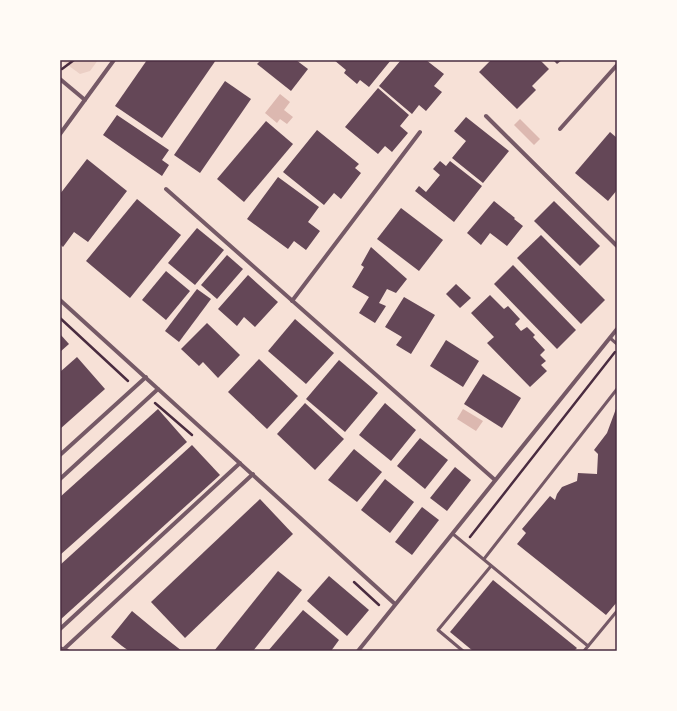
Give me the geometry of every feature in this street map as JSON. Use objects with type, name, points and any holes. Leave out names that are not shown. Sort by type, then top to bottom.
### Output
[{"type":"street","points":[[60,134],[114,60]]},
{"type":"street","points":[[560,128],[617,65]]},
{"type":"street","points":[[60,79],[84,100]]},
{"type":"street","points":[[486,116],[617,246]]},
{"type":"street","points":[[292,300],[420,132]]},
{"type":"street","points":[[166,189],[495,480]]},
{"type":"street","points":[[60,300],[395,604]]},
{"type":"street","points":[[358,651],[617,329]]},
{"type":"street","points":[[60,456],[146,377]]},
{"type":"street","points":[[60,479],[158,389]]},
{"type":"street","points":[[60,628],[240,463]]},
{"type":"street","points":[[64,649],[253,474]]},
{"type":"lane","points":[[610,338],[617,344]]},
{"type":"lane","points":[[484,559],[617,389]]},
{"type":"lane","points":[[453,534],[588,646]]},
{"type":"lane","points":[[463,651],[438,630],[491,566]]},
{"type":"lane","points":[[584,651],[617,611]]},
{"type":"path","points":[[64,68],[74,60]]},
{"type":"path","points":[[60,318],[135,387]]},
{"type":"path","points":[[465,544],[617,350]]},
{"type":"path","points":[[149,398],[196,439]]},
{"type":"path","points":[[350,579],[379,605]]},
{"type":"shaded area","points":[[61,60],[98,60],[90,71],[80,74]]},
{"type":"shaded area","points":[[280,94],[290,102],[284,110],[293,117],[287,124],[280,119],[277,123],[265,113]]},
{"type":"shaded area","points":[[520,119],[540,139],[534,145],[514,125]]},
{"type":"shaded area","points":[[463,409],[483,421],[476,431],[457,419]]},
{"type":"building","points":[[147,60],[216,60],[162,138],[115,106]]},
{"type":"building","points":[[261,60],[296,60],[308,69],[291,91],[257,64]]},
{"type":"building","points":[[334,60],[391,60],[369,87],[360,80],[357,84],[344,73],[346,70]]},
{"type":"building","points":[[401,60],[426,60],[444,74],[434,86],[442,92],[426,111],[419,105],[412,114],[379,86]]},
{"type":"building","points":[[491,60],[540,60],[549,69],[532,86],[536,90],[517,109],[479,72]]},
{"type":"building","points":[[553,60],[562,60],[557,64]]},
{"type":"building","points":[[225,81],[251,99],[200,173],[174,155]]},
{"type":"building","points":[[378,88],[409,115],[400,126],[408,133],[392,152],[385,146],[378,154],[345,127]]},
{"type":"building","points":[[117,115],[169,150],[162,160],[169,165],[162,176],[103,135]]},
{"type":"building","points":[[466,117],[509,151],[483,183],[452,158],[466,141],[454,131]]},
{"type":"building","points":[[266,121],[293,144],[244,202],[217,179]]},
{"type":"building","points":[[317,130],[359,164],[355,168],[361,173],[341,199],[334,193],[324,205],[283,172]]},
{"type":"building","points":[[610,132],[617,138],[617,190],[608,201],[575,173]]},
{"type":"building","points":[[87,159],[127,191],[88,242],[74,232],[63,247],[60,244],[60,194]]},
{"type":"building","points":[[440,161],[446,166],[450,161],[482,186],[454,222],[415,191],[419,186],[426,192],[440,175],[433,169]]},
{"type":"building","points":[[278,177],[319,207],[308,222],[320,231],[306,250],[294,241],[288,249],[247,219]]},
{"type":"building","points":[[137,199],[181,235],[130,298],[86,261]]},
{"type":"building","points":[[494,201],[523,226],[507,246],[490,233],[481,245],[467,233]]},
{"type":"building","points":[[554,201],[600,246],[580,266],[534,221]]},
{"type":"building","points":[[401,208],[443,240],[419,271],[377,239]]},
{"type":"building","points":[[197,228],[224,250],[195,285],[168,263]]},
{"type":"building","points":[[541,235],[605,300],[581,324],[517,258]]},
{"type":"building","points":[[371,247],[407,279],[396,293],[387,289],[379,303],[386,306],[375,323],[359,313],[369,297],[352,287],[364,267],[361,265]]},
{"type":"building","points":[[227,255],[243,269],[217,299],[201,285]]},
{"type":"building","points":[[513,265],[576,330],[557,349],[494,284]]},
{"type":"building","points":[[166,271],[190,291],[166,320],[142,300]]},
{"type":"building","points":[[248,275],[278,302],[255,327],[244,317],[237,326],[218,309]]},
{"type":"building","points":[[456,284],[471,298],[460,308],[446,294]]},
{"type":"building","points":[[197,289],[211,299],[179,342],[165,331]]},
{"type":"building","points":[[490,295],[504,309],[508,306],[520,319],[515,324],[521,331],[527,327],[535,335],[533,337],[545,350],[540,355],[546,361],[541,365],[547,371],[530,387],[487,343],[494,337],[471,313]]},
{"type":"building","points":[[404,297],[435,315],[411,354],[396,345],[402,337],[385,327]]},
{"type":"building","points":[[295,319],[334,353],[306,384],[268,351]]},
{"type":"building","points":[[207,323],[240,355],[218,378],[203,362],[199,366],[181,349]]},
{"type":"building","points":[[60,334],[69,344],[60,352]]},
{"type":"building","points":[[446,340],[479,361],[463,387],[430,366]]},
{"type":"building","points":[[77,357],[105,389],[60,429],[60,372]]},
{"type":"building","points":[[259,359],[298,396],[267,429],[228,392]]},
{"type":"building","points":[[339,360],[378,393],[345,432],[306,399]]},
{"type":"building","points":[[483,374],[521,398],[502,428],[464,404]]},
{"type":"building","points":[[305,403],[344,439],[315,470],[277,434]]},
{"type":"building","points":[[385,403],[416,430],[391,461],[359,435]]},
{"type":"building","points":[[617,406],[617,602],[606,615],[517,544],[526,533],[522,529],[550,496],[555,500],[562,487],[577,481],[578,473],[597,474],[598,454],[594,450],[607,433]]},
{"type":"building","points":[[158,409],[187,442],[60,555],[60,497]]},
{"type":"building","points":[[420,438],[448,460],[425,489],[397,466]]},
{"type":"building","points":[[192,445],[220,475],[60,620],[60,565]]},
{"type":"building","points":[[354,449],[382,472],[357,502],[328,480]]},
{"type":"building","points":[[455,467],[471,480],[447,511],[430,498]]},
{"type":"building","points":[[385,479],[414,502],[390,533],[361,510]]},
{"type":"building","points":[[260,499],[293,534],[185,638],[151,602]]},
{"type":"building","points":[[422,507],[439,520],[412,555],[395,542]]},
{"type":"building","points":[[278,571],[302,590],[253,651],[214,651]]},
{"type":"building","points":[[329,576],[369,610],[347,636],[307,601]]},
{"type":"building","points":[[493,580],[577,648],[574,651],[473,651],[450,632]]},
{"type":"building","points":[[303,610],[339,640],[331,651],[268,651]]},
{"type":"building","points":[[132,611],[182,651],[129,651],[122,646],[111,637]]}]
